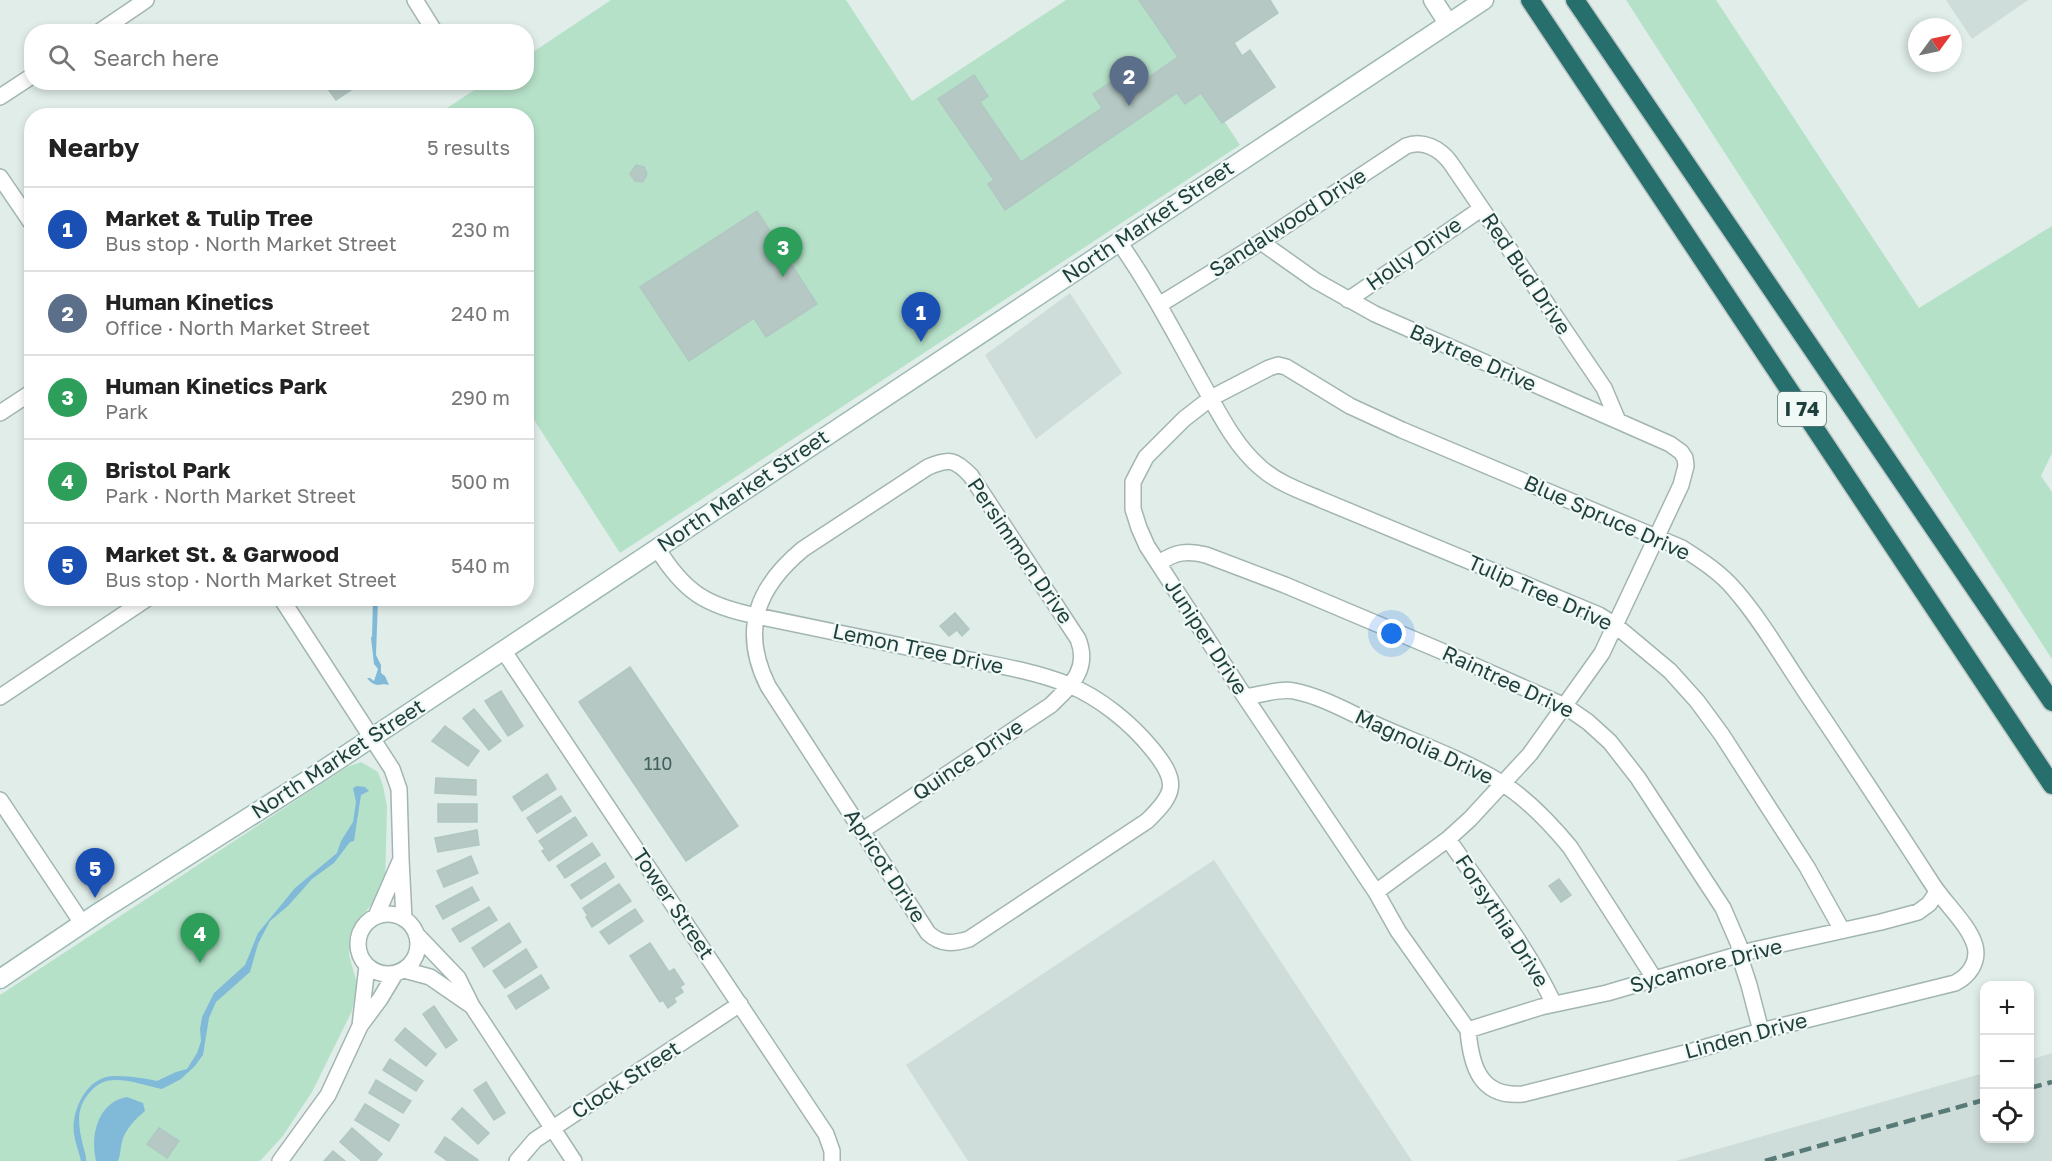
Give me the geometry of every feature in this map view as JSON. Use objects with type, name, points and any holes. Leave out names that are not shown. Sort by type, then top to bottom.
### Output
[{"type":"highway","name":"I 74","points":[[1530,0],[2052,785]]},
{"type":"highway","name":"I 74","points":[[1579,7],[2052,702]]},
{"type":"main road","points":[[1433,0],[1448,23]]},
{"type":"main road","name":"North Market Street","points":[[0,979],[82,923],[317,774],[1484,0]]},
{"type":"street","points":[[111,24],[146,0]]},
{"type":"street","points":[[415,0],[430,24]]},
{"type":"street","points":[[0,97],[24,81]]},
{"type":"street","name":"Red Bud Drive","points":[[1418,144],[1435,148],[1443,154],[1604,388],[1618,421]]},
{"type":"street","name":"Sandalwood Drive","points":[[1159,305],[1261,242],[1406,146],[1418,144]]},
{"type":"street","points":[[0,177],[24,212]]},
{"type":"street","name":"Holly Drive","points":[[1348,300],[1481,209]]},
{"type":"street","points":[[1119,242],[1159,305],[1211,398]]},
{"type":"street","name":"Baytree Drive","points":[[1261,242],[1348,300],[1670,444],[1681,452],[1686,466],[1681,485],[1656,538]]},
{"type":"street","name":"Blue Spruce Drive","points":[[1211,398],[1269,368],[1278,365],[1286,366],[1350,406],[1682,548],[1702,560],[1735,589],[1877,798],[1937,892]]},
{"type":"street","points":[[0,413],[24,397]]},
{"type":"street","name":"Juniper Drive","points":[[1211,398],[1184,419],[1146,457],[1133,482],[1133,509],[1138,528],[1245,698],[1376,892],[1398,931],[1468,1030]]},
{"type":"street","name":"Tulip Tree Drive","points":[[1211,398],[1230,432],[1248,456],[1280,481],[1599,615],[1615,625],[1670,671],[1697,701],[1722,735],[1807,867],[1842,930]]},
{"type":"street","name":"Persimmon Drive","points":[[757,616],[762,598],[773,578],[803,549],[928,467],[943,460],[952,461],[960,465],[971,476],[1078,639],[1083,651],[1083,660],[1078,673],[1069,685]]},
{"type":"street","points":[[1376,892],[1448,839],[1470,819],[1530,754],[1602,653],[1656,538]]},
{"type":"street","name":"Lemon Tree Drive","points":[[657,548],[684,585],[699,597],[716,606],[1015,669],[1069,685],[1084,692],[1130,725],[1154,751],[1169,772]]},
{"type":"street","name":"Raintree Drive","points":[[1159,563],[1181,552],[1194,551],[1206,555],[1362,617],[1565,706],[1588,722],[1610,742],[1638,778],[1724,909],[1736,935],[1739,954],[1761,1031]]},
{"type":"street","points":[[0,697],[136,606]]},
{"type":"street","points":[[286,606],[392,769],[399,789],[401,859],[405,897],[404,919]]},
{"type":"street","name":"Apricot Drive","points":[[757,616],[754,635],[757,656],[765,678],[928,933],[935,939],[946,943],[969,939],[1147,821],[1163,805],[1169,795],[1171,785],[1169,772]]},
{"type":"street","name":"Tower Street","points":[[503,650],[826,1134],[832,1150],[832,1161]]},
{"type":"street","name":"Quince Drive","points":[[863,830],[1051,705],[1069,685]]},
{"type":"street","name":"Magnolia Drive","points":[[1245,698],[1283,690],[1316,698],[1447,754],[1502,783],[1537,812],[1570,847],[1654,978]]},
{"type":"street","points":[[0,800],[82,923]]},
{"type":"street","name":"Forsythia Drive","points":[[1448,839],[1516,939],[1541,978],[1554,1004]]},
{"type":"street","points":[[401,859],[376,916],[362,929],[358,938],[361,958],[375,972],[385,974],[400,972],[430,977],[472,1006]]},
{"type":"street","name":"Sycamore Drive","points":[[1468,1030],[1554,1004],[1607,993],[1739,954],[1918,912],[1929,904],[1937,892]]},
{"type":"street","name":"Linden Drive","points":[[1468,1030],[1470,1048],[1479,1076],[1495,1091],[1509,1095],[1523,1094],[1955,983],[1963,979],[1972,968],[1976,955],[1975,946],[1967,930],[1937,892]]},
{"type":"street","points":[[376,916],[386,914],[404,919],[458,978],[472,1006],[574,1161]]},
{"type":"street","points":[[280,1161],[328,1095],[360,1026],[400,972],[412,963],[418,944],[416,934]]},
{"type":"street","points":[[360,1026],[367,966]]},
{"type":"street","name":"Clock Street","points":[[517,1161],[532,1143],[552,1128],[740,1004]]},
{"type":"shaded area","points":[[1946,0],[2028,0],[1972,39],[1962,24],[1962,18],[1958,18]]},
{"type":"shaded area","points":[[1070,293],[1122,373],[1036,439],[985,355]]},
{"type":"shaded area","points":[[1214,860],[1412,1161],[968,1161],[906,1065]]},
{"type":"shaded area","points":[[2052,1053],[2052,1161],[1676,1161],[1980,1074],[1980,1143],[2034,1143],[2034,1059]]},
{"type":"green space","points":[[611,0],[846,0],[912,101],[1066,0],[1145,0],[1240,145],[620,553],[534,420],[534,108],[447,108],[474,90],[534,90],[534,51]]},
{"type":"green space","points":[[1626,0],[1716,0],[1919,308],[2052,226],[2052,453],[2041,476],[2052,492],[2052,659]]},
{"type":"green space","points":[[361,762],[378,772],[387,806],[385,888],[357,922],[350,935],[349,955],[357,984],[352,1011],[312,1092],[282,1137],[260,1161],[0,1161],[0,995],[347,767]]},
{"type":"water","points":[[373,606],[378,606],[376,655],[381,665],[381,673],[389,685],[376,685],[367,678],[374,681],[378,669],[374,664]]},
{"type":"water","points":[[365,787],[369,791],[361,795],[354,841],[350,842],[334,863],[312,879],[288,906],[270,921],[258,944],[250,972],[216,1002],[209,1018],[203,1055],[195,1066],[181,1079],[162,1089],[122,1080],[102,1082],[96,1086],[85,1099],[79,1114],[86,1157],[86,1161],[81,1161],[74,1126],[77,1108],[85,1092],[98,1080],[106,1077],[124,1076],[157,1081],[187,1069],[197,1053],[201,1041],[202,1017],[214,993],[245,965],[258,933],[295,888],[337,853],[341,841],[353,822],[356,802],[353,788]]},
{"type":"water","points":[[127,1097],[143,1103],[145,1111],[125,1134],[118,1161],[96,1161],[94,1141],[98,1121],[109,1105]]},
{"type":"building","points":[[1139,0],[1270,0],[1278,13],[1234,43],[1242,56],[1250,50],[1275,87],[1222,123],[1201,93],[1185,104],[1177,93],[1005,210],[988,184],[994,180],[938,99],[974,75],[988,96],[980,102],[1021,162],[1102,108],[1093,94],[1114,80],[1124,94],[1178,57]]},
{"type":"building","points":[[329,90],[351,90],[336,100]]},
{"type":"building","points":[[636,165],[644,167],[647,174],[643,182],[635,181],[630,174]]},
{"type":"building","points":[[757,211],[817,304],[766,337],[754,318],[689,361],[640,287]]},
{"type":"building","points":[[955,613],[969,629],[962,636],[957,630],[949,636],[940,626]]},
{"type":"building","points":[[630,667],[738,826],[686,861],[579,702]]},
{"type":"building","points":[[501,691],[523,726],[508,736],[485,701]]},
{"type":"building","points":[[474,709],[501,741],[489,750],[463,718]]},
{"type":"building","points":[[445,726],[479,751],[468,766],[432,741]]},
{"type":"building","points":[[547,774],[556,789],[522,811],[513,797]]},
{"type":"building","points":[[436,778],[476,780],[476,795],[435,793]]},
{"type":"building","points":[[561,796],[571,811],[537,833],[527,818]]},
{"type":"building","points":[[438,804],[477,804],[477,822],[438,822]]},
{"type":"building","points":[[575,817],[587,835],[549,861],[539,841]]},
{"type":"building","points":[[477,830],[479,845],[438,852],[435,838]]},
{"type":"building","points":[[592,843],[600,855],[565,878],[557,866]]},
{"type":"building","points":[[471,856],[478,873],[444,887],[437,871]]},
{"type":"building","points":[[605,863],[614,877],[581,899],[571,885]]},
{"type":"building","points":[[1559,879],[1571,895],[1561,902],[1549,886]]},
{"type":"building","points":[[619,884],[631,901],[592,927],[583,908]]},
{"type":"building","points":[[472,887],[479,900],[443,919],[436,906]]},
{"type":"building","points":[[489,907],[497,920],[460,942],[452,929]]},
{"type":"building","points":[[635,909],[643,921],[609,944],[600,932]]},
{"type":"building","points":[[509,923],[521,942],[484,967],[472,948]]},
{"type":"building","points":[[650,943],[669,972],[674,969],[684,984],[680,987],[683,992],[674,998],[676,1002],[668,1008],[663,1000],[660,1002],[630,956]]},
{"type":"building","points":[[526,949],[537,967],[505,988],[493,971]]},
{"type":"building","points":[[541,975],[549,988],[516,1009],[508,996]]},
{"type":"building","points":[[434,1006],[457,1040],[446,1048],[423,1014]]},
{"type":"building","points":[[405,1028],[436,1054],[426,1066],[395,1040]]},
{"type":"building","points":[[390,1059],[423,1081],[416,1091],[383,1070]]},
{"type":"building","points":[[376,1080],[411,1101],[403,1113],[369,1093]]},
{"type":"building","points":[[486,1082],[505,1113],[494,1120],[474,1090]]},
{"type":"building","points":[[365,1104],[399,1125],[389,1141],[355,1120]]},
{"type":"building","points":[[462,1108],[489,1133],[478,1144],[452,1119]]},
{"type":"building","points":[[159,1128],[179,1141],[167,1158],[147,1144]]},
{"type":"building","points":[[352,1128],[382,1154],[376,1161],[362,1161],[340,1142]]},
{"type":"building","points":[[445,1137],[478,1161],[448,1161],[435,1152]]},
{"type":"building","points":[[333,1151],[345,1161],[324,1161]]},
{"type":"railway","points":[[2034,1087],[2052,1082]]},
{"type":"railway","points":[[1765,1161],[1980,1101]]},
{"type":"place","name":"Human Kinetics","points":[[1129,106]]},
{"type":"place","name":"Human Kinetics Park","points":[[783,277]]},
{"type":"place","name":"Market & Tulip Tree","points":[[921,342]]},
{"type":"place","name":"Market St. & Garwood","points":[[95,898]]},
{"type":"place","name":"Bristol Park","points":[[200,963]]}]
